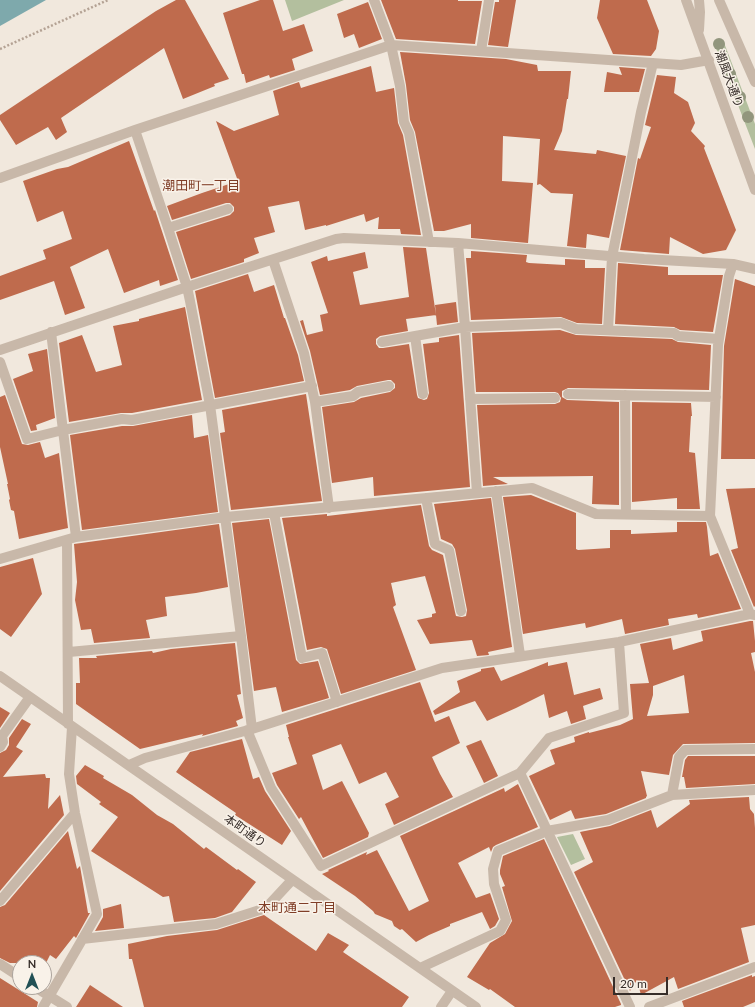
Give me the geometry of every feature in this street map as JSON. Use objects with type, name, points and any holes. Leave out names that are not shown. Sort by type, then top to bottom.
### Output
[{"type":"street","points":[[374,0],[392,45],[400,86],[404,122],[409,133],[429,242]]},
{"type":"street","points":[[481,51],[489,0]]},
{"type":"street","name":"潮風大通り","points":[[686,0],[755,190]]},
{"type":"street","points":[[699,0],[699,34]]},
{"type":"street","name":"潮風大通り","points":[[719,0],[755,82]]},
{"type":"street","points":[[0,178],[135,130],[392,45],[681,65],[709,60]]},
{"type":"street","points":[[608,330],[612,256],[641,112],[653,63]]},
{"type":"street","points":[[135,130],[187,287],[210,405],[241,636],[250,729],[271,788],[321,866],[520,773],[549,738],[624,713],[619,642]]},
{"type":"street","points":[[168,228],[228,209]]},
{"type":"street","points":[[0,350],[187,287],[340,239],[458,243],[612,256],[733,264],[755,268]]},
{"type":"street","points":[[458,243],[466,327],[477,493]]},
{"type":"street","points":[[273,260],[304,353],[312,386],[329,508]]},
{"type":"street","points":[[129,765],[145,758],[250,729],[442,668],[520,655],[619,642],[753,615],[710,516],[719,339],[728,283],[733,264]]},
{"type":"street","points":[[382,342],[466,327],[561,323],[576,328],[674,333],[678,336],[719,339]]},
{"type":"street","points":[[42,1007],[97,914],[75,813],[69,774],[69,652],[72,538],[63,430],[51,332]]},
{"type":"street","points":[[415,336],[423,394]]},
{"type":"street","points":[[0,362],[27,439],[63,430],[122,419],[132,420],[312,386]]},
{"type":"street","points":[[315,402],[353,396],[358,392],[390,386]]},
{"type":"street","points":[[568,394],[716,398]]},
{"type":"street","points":[[625,395],[626,514]]},
{"type":"street","points":[[470,399],[555,398]]},
{"type":"street","points":[[0,559],[72,538],[226,517],[532,488],[596,514],[710,516]]},
{"type":"street","points":[[496,491],[520,655]]},
{"type":"street","points":[[426,498],[435,544],[449,550],[461,611]]},
{"type":"street","points":[[274,513],[302,658],[322,653],[337,702]]},
{"type":"street","points":[[69,652],[241,636]]},
{"type":"street","name":"本町通り","points":[[0,676],[476,1007]]},
{"type":"street","points":[[0,747],[3,742],[2,736],[30,697]]},
{"type":"street","points":[[672,795],[679,757],[685,750],[755,749]]},
{"type":"street","points":[[520,773],[630,1007]]},
{"type":"street","points":[[420,968],[500,931],[506,920],[494,884],[492,869],[498,851],[547,831],[608,820],[672,795],[755,790]]},
{"type":"street","points":[[0,901],[75,813]]},
{"type":"street","points":[[82,939],[216,924],[266,908],[292,880]]},
{"type":"street","points":[[0,964],[12,972]]},
{"type":"street","points":[[649,1007],[755,967]]},
{"type":"street","points":[[441,1007],[452,991]]},
{"type":"street","points":[[49,996],[67,1007]]},
{"type":"path","points":[[0,49],[108,0]]},
{"type":"green space","points":[[285,0],[344,0],[292,21]]},
{"type":"green space","points":[[723,40],[755,124],[755,149],[714,43]]},
{"type":"green space","points":[[573,834],[585,859],[571,865],[557,837]]},
{"type":"water","points":[[0,0],[46,0],[0,26]]},
{"type":"building","points":[[176,0],[185,0],[229,79],[214,84],[215,86],[183,99],[164,48],[61,118],[67,132],[56,140],[48,127],[16,145],[0,120],[0,115],[156,11]]},
{"type":"building","points":[[260,0],[273,0],[283,31],[304,24],[313,51],[292,59],[295,70],[270,78],[269,75],[246,83],[223,13]]},
{"type":"building","points":[[381,0],[482,1],[475,44],[396,39]]},
{"type":"building","points":[[499,0],[516,0],[508,47],[488,45],[495,2],[499,2]]},
{"type":"building","points":[[600,0],[647,0],[659,31],[656,49],[651,56],[613,54],[597,18]]},
{"type":"building","points":[[368,2],[382,39],[359,48],[354,34],[344,38],[337,14]]},
{"type":"building","points":[[400,52],[506,59],[537,65],[538,71],[571,71],[562,131],[554,150],[596,154],[597,150],[626,156],[609,238],[587,234],[586,248],[567,246],[573,194],[551,193],[540,184],[537,185],[540,139],[503,136],[502,181],[533,183],[528,243],[471,238],[471,224],[444,231],[434,231],[415,132],[410,120]]},
{"type":"building","points":[[371,66],[376,92],[394,88],[398,123],[403,135],[421,235],[401,234],[400,229],[378,229],[379,217],[366,222],[364,214],[326,226],[305,230],[299,201],[268,207],[275,232],[254,238],[259,253],[244,259],[244,262],[191,279],[176,232],[230,215],[234,211],[234,207],[230,203],[226,203],[172,220],[167,206],[238,181],[216,121],[234,131],[279,115],[273,91],[299,82],[301,88]]},
{"type":"building","points":[[619,67],[645,69],[639,92],[604,92],[607,72],[622,75]]},
{"type":"building","points":[[657,75],[676,77],[674,93],[688,102],[695,123],[691,131],[705,146],[704,148],[736,230],[726,250],[703,254],[670,237],[669,254],[620,250],[638,158],[640,159],[651,127],[645,125]]},
{"type":"building","points":[[129,141],[154,211],[155,210],[178,280],[160,286],[159,280],[124,293],[108,249],[70,267],[85,308],[65,315],[54,281],[0,300],[0,276],[46,259],[43,250],[72,239],[63,211],[37,222],[23,181],[57,169],[68,167]]},
{"type":"building","points":[[403,247],[426,248],[436,315],[406,319],[408,331],[380,336],[376,339],[376,344],[379,348],[383,348],[409,344],[417,395],[418,398],[424,400],[427,399],[429,393],[423,344],[439,342],[439,338],[459,335],[470,487],[374,496],[373,477],[332,483],[322,407],[354,402],[361,398],[390,392],[395,388],[395,384],[391,380],[388,380],[357,386],[350,390],[320,395],[310,351],[300,321],[303,320],[307,335],[323,331],[320,315],[328,313],[311,262],[327,256],[328,261],[365,252],[368,268],[353,272],[360,305],[409,297]]},
{"type":"building","points":[[471,251],[527,255],[526,262],[529,263],[565,265],[565,259],[585,260],[585,268],[605,268],[602,324],[577,323],[561,317],[471,320],[466,258],[471,258]]},
{"type":"building","points":[[618,263],[668,267],[668,275],[723,275],[713,332],[680,330],[674,327],[615,324]]},
{"type":"building","points":[[248,274],[254,292],[274,285],[284,318],[298,355],[304,381],[215,398],[195,291]]},
{"type":"building","points":[[735,279],[755,286],[755,459],[721,459],[724,346]]},
{"type":"building","points":[[456,302],[458,322],[437,325],[435,305]]},
{"type":"building","points":[[185,307],[202,400],[132,413],[121,413],[69,422],[59,343],[82,335],[96,372],[122,365],[113,326],[139,321],[139,319]]},
{"type":"building","points":[[560,330],[576,335],[672,339],[678,342],[711,345],[709,390],[568,388],[562,391],[562,397],[567,400],[619,402],[619,505],[592,504],[593,476],[493,477],[508,484],[483,486],[477,405],[555,404],[560,402],[561,398],[558,393],[555,392],[476,392],[472,333]]},
{"type":"building","points":[[47,349],[55,418],[36,425],[37,430],[31,431],[13,379],[33,371],[28,354]]},
{"type":"building","points":[[306,394],[322,501],[231,510],[220,433],[225,432],[222,410]]},
{"type":"building","points":[[5,395],[22,444],[28,445],[40,442],[45,458],[59,453],[68,528],[19,539],[14,511],[11,510],[8,484],[0,447],[0,397]]},
{"type":"building","points":[[632,402],[691,403],[692,416],[689,452],[695,453],[700,509],[677,509],[677,498],[632,502]]},
{"type":"building","points":[[192,415],[194,438],[208,435],[218,512],[82,530],[70,435],[122,426],[133,426]]},
{"type":"building","points":[[755,488],[754,607],[731,550],[738,548],[726,489]]},
{"type":"building","points":[[531,495],[576,513],[576,549],[578,550],[610,548],[610,530],[631,530],[631,534],[677,532],[677,522],[706,522],[710,556],[718,553],[741,609],[698,618],[697,614],[668,619],[669,625],[625,634],[622,619],[586,628],[585,623],[523,634],[503,497]]},
{"type":"building","points":[[491,498],[512,647],[488,652],[489,655],[477,656],[472,640],[430,644],[417,620],[432,617],[432,614],[436,613],[425,576],[391,583],[396,605],[393,607],[416,670],[341,694],[327,649],[321,647],[307,650],[282,518],[327,514],[327,516],[421,505],[429,546],[432,550],[443,555],[456,616],[462,617],[466,616],[467,610],[455,549],[452,544],[441,539],[434,504]]},
{"type":"building","points":[[269,519],[296,660],[300,664],[318,661],[329,698],[282,712],[276,687],[254,691],[232,523]]},
{"type":"building","points":[[219,524],[228,587],[165,597],[167,616],[146,620],[150,638],[94,643],[91,629],[81,630],[75,600],[77,582],[74,544]]},
{"type":"building","points":[[33,558],[42,594],[11,637],[0,629],[0,567]]},
{"type":"building","points":[[753,621],[755,652],[751,653],[755,672],[755,743],[683,744],[673,755],[669,775],[641,771],[647,796],[646,798],[606,814],[575,819],[571,810],[550,820],[529,776],[555,764],[550,750],[575,742],[574,737],[620,725],[633,719],[630,684],[649,683],[640,644],[671,638],[673,650],[703,641],[701,631]],"holes":[[[684,675],[689,713],[647,716],[653,695],[653,686]]]},
{"type":"building","points":[[235,643],[241,694],[237,695],[243,718],[236,721],[238,726],[202,736],[203,734],[140,749],[76,704],[76,683],[80,683],[79,658],[97,658],[96,656],[152,651],[153,653],[171,649]]},
{"type":"building","points":[[548,662],[548,666],[567,662],[574,695],[600,688],[603,699],[583,706],[586,719],[571,724],[567,711],[549,718],[544,694],[487,721],[475,701],[435,715],[433,711],[460,692],[457,681],[481,671],[481,669],[494,667],[501,681]]},
{"type":"building","points":[[420,682],[435,722],[449,716],[460,743],[432,757],[453,797],[394,825],[385,804],[399,797],[386,772],[359,784],[341,744],[312,755],[323,790],[342,781],[369,833],[368,837],[323,858],[301,817],[299,819],[277,785],[272,773],[297,764],[288,737],[286,725]]},
{"type":"building","points":[[0,707],[10,713],[0,728]]},
{"type":"building","points":[[22,719],[31,724],[16,747],[23,751],[3,777],[45,774],[46,778],[50,778],[48,809],[60,795],[64,815],[0,891],[0,753],[6,750],[9,745],[9,738]]},
{"type":"building","points":[[242,739],[253,779],[259,777],[265,791],[291,831],[282,845],[235,815],[236,813],[176,772],[190,752]]},
{"type":"building","points":[[481,740],[498,776],[484,783],[466,746]]},
{"type":"building","points":[[688,756],[755,756],[755,784],[686,788],[684,777],[682,777],[685,760]]},
{"type":"building","points":[[85,765],[104,776],[103,778],[132,795],[157,815],[173,824],[204,849],[206,847],[256,882],[232,912],[215,918],[174,922],[169,896],[163,897],[91,851],[118,817],[99,804],[101,802],[77,784],[76,776]]},
{"type":"building","points":[[518,784],[538,827],[496,845],[493,847],[491,852],[489,847],[458,863],[476,898],[490,893],[499,919],[495,926],[490,929],[482,912],[450,924],[450,926],[416,942],[402,929],[400,930],[394,926],[392,921],[375,914],[355,896],[322,874],[367,852],[366,855],[377,850],[409,911],[429,901],[400,836],[504,788],[505,792]]},
{"type":"building","points":[[749,797],[750,809],[754,814],[755,828],[755,925],[741,928],[749,962],[678,989],[674,977],[641,995],[637,980],[630,991],[574,872],[593,862],[580,832],[610,826],[651,810],[657,828],[690,804],[689,800]]},
{"type":"building","points":[[68,831],[77,869],[80,866],[88,913],[90,913],[76,938],[74,936],[56,959],[52,955],[12,955],[12,963],[10,963],[0,958],[0,907],[5,905]]},
{"type":"building","points":[[544,839],[621,1005],[615,1007],[515,1007],[490,989],[489,990],[467,977],[490,943],[505,934],[512,921],[502,887],[505,886],[500,874],[503,856]]},
{"type":"building","points":[[121,904],[124,928],[95,931],[103,917],[103,909]]},
{"type":"building","points":[[264,915],[316,951],[328,933],[349,945],[343,952],[409,997],[402,1007],[144,1007],[132,959],[129,959],[128,944],[167,936],[217,930]]},
{"type":"building","points":[[752,975],[752,977],[755,976],[755,1002],[743,1007],[684,1007],[682,1001]]},
{"type":"building","points":[[0,978],[12,986],[12,995],[27,995],[38,1002],[37,1007],[0,1007]]},
{"type":"building","points":[[90,985],[123,1007],[76,1007]]},
{"type":"district","name":"潮田町一丁目","points":[[201,186]]},
{"type":"district","name":"本町通二丁目","points":[[297,908]]}]
